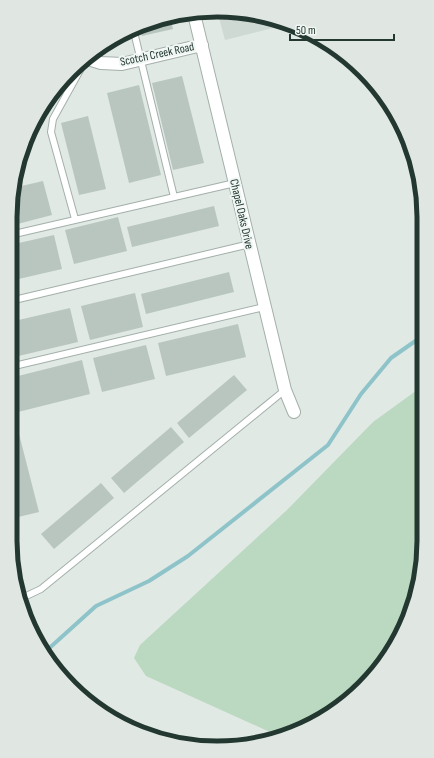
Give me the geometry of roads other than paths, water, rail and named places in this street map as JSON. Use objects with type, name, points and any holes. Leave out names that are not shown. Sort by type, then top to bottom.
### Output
[{"type":"street","name":"Chapel Oaks Drive","points":[[195,18],[264,307],[285,390],[294,412]]},
{"type":"street","name":"Scotch Creek Road","points":[[93,60],[122,64],[202,45]]},
{"type":"lane","points":[[135,35],[174,197]]},
{"type":"lane","points":[[75,219],[51,132],[53,120],[78,74]]},
{"type":"lane","points":[[17,233],[235,183]]},
{"type":"lane","points":[[17,300],[250,244]]},
{"type":"lane","points":[[17,365],[264,307]]},
{"type":"lane","points":[[25,596],[40,589],[285,390]]},
{"type":"waterway","points":[[49,649],[96,606],[149,581],[188,556],[328,445],[361,394],[391,358],[417,340]]}]
